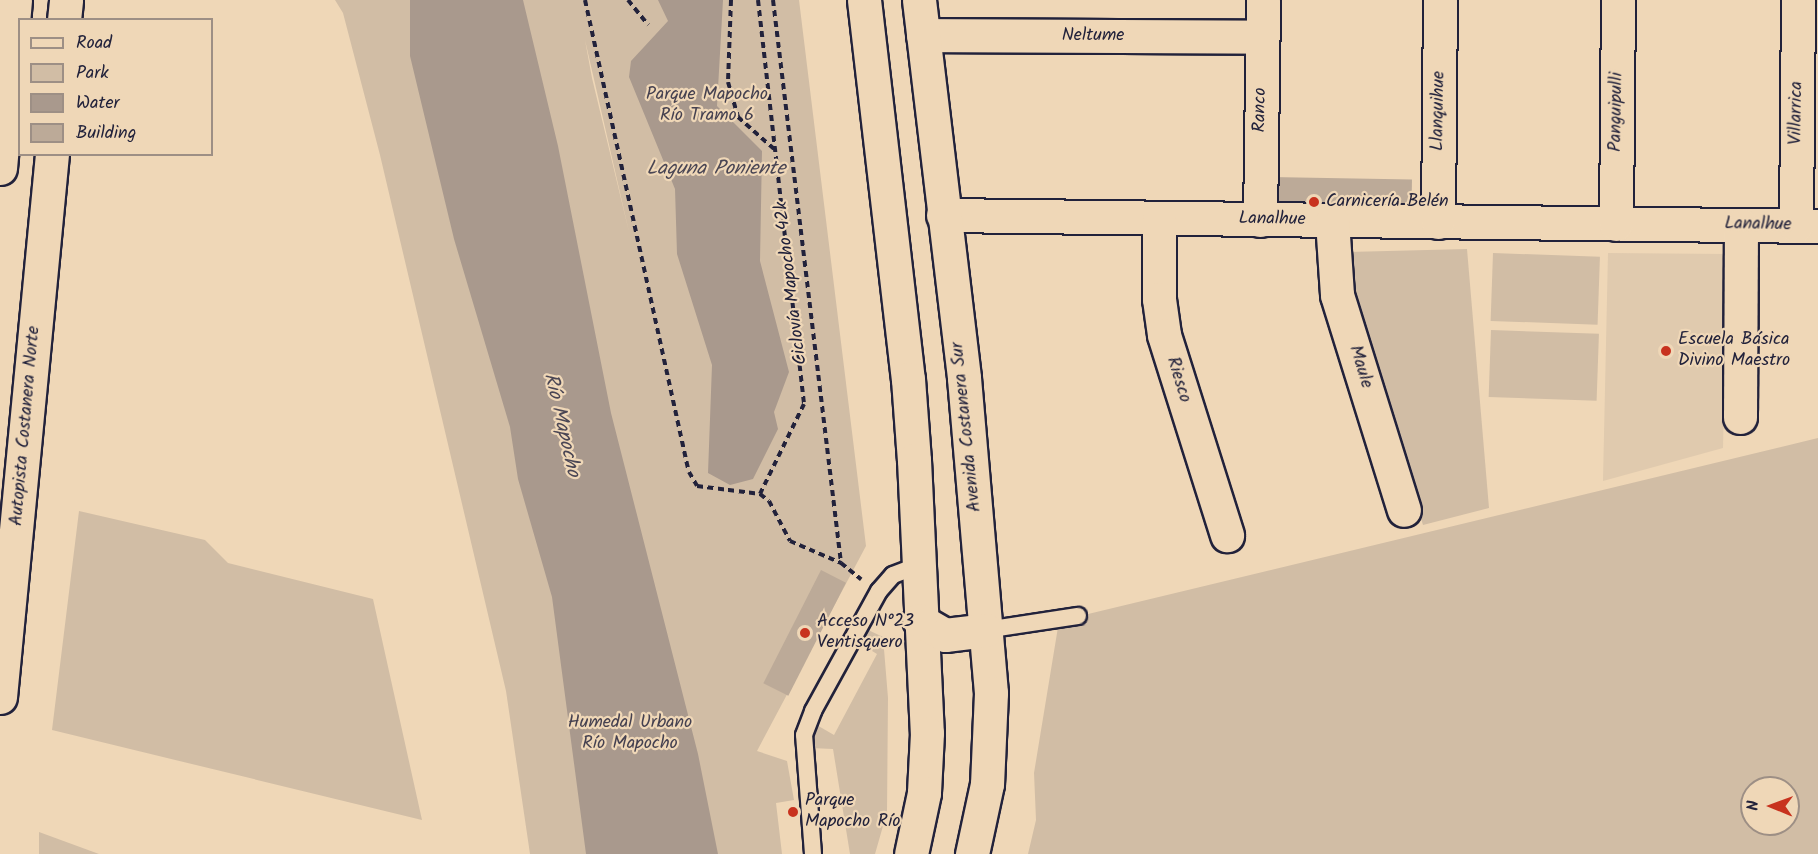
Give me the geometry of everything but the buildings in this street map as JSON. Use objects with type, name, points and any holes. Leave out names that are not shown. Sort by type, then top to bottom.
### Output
[{"type":"main road","points":[[0,168],[15,0]]},
{"type":"main road","points":[[64,18],[66,0]]},
{"type":"main road","points":[[864,0],[908,380],[919,620],[927,732],[924,793],[910,854]]},
{"type":"main road","name":"Avenida Costanera Sur","points":[[919,0],[964,378],[986,630],[991,748],[972,854]]},
{"type":"main road","name":"Ranco","points":[[1260,220],[1263,0]]},
{"type":"main road","name":"Llanquihue","points":[[1438,222],[1440,0]]},
{"type":"main road","name":"Panguipulli","points":[[1616,224],[1618,0]]},
{"type":"main road","name":"Villarrica","points":[[1798,0],[1807,226]]},
{"type":"main road","name":"Neltume","points":[[923,35],[1262,37]]},
{"type":"main road","name":"Autopista Costanera Norte","points":[[0,697],[52,156]]},
{"type":"main road","points":[[894,255],[918,226],[943,215]]},
{"type":"main road","name":"Lanalhue","points":[[943,215],[1807,226]]},
{"type":"main road","name":"Riesco","points":[[1159,219],[1162,326],[1227,535]]},
{"type":"main road","name":"Maule","points":[[1332,221],[1338,295],[1404,510]]},
{"type":"main road","points":[[1740,417],[1741,225]]},
{"type":"main road","points":[[919,620],[945,635],[986,630]]},
{"type":"lane","points":[[813,854],[804,735],[813,711],[874,600],[893,575],[917,566]]},
{"type":"lane","points":[[986,630],[1078,616]]},
{"type":"path","points":[[585,0],[689,472],[697,486],[760,494],[769,501],[790,541],[841,563],[857,574],[874,600]]},
{"type":"path","points":[[628,0],[648,25]]},
{"type":"path","points":[[731,0],[728,82],[738,117],[775,150]]},
{"type":"path","points":[[758,0],[804,404],[760,494]]},
{"type":"path","name":"Ciclovía Mapocho 42k","points":[[773,0],[841,563]]},
{"type":"shaded area","name":"Escuela Básica Divino Maestro","points":[[1608,253],[1727,254],[1723,448],[1603,481]]},
{"type":"green space","name":"Humedal Urbano Río Mapocho","points":[[335,0],[799,0],[866,546],[757,751],[787,761],[794,800],[776,803],[782,854],[530,854],[506,691],[380,155],[343,13]],"holes":[[[585,40],[629,232],[592,78]]]},
{"type":"green space","points":[[1467,249],[1489,508],[1423,525],[1356,301],[1348,252]]},
{"type":"green space","points":[[1493,253],[1600,257],[1598,325],[1491,321]]},
{"type":"green space","points":[[1491,330],[1599,334],[1597,401],[1489,397]]},
{"type":"green space","points":[[1818,438],[1818,854],[1028,854],[1036,820],[1034,773],[1059,621]]},
{"type":"green space","points":[[79,511],[205,540],[228,563],[373,599],[422,820],[52,730]]},
{"type":"green space","points":[[866,629],[883,637],[888,698],[887,812],[875,854],[850,854],[833,749],[811,748],[812,731],[815,724],[834,735],[877,654],[859,643]]},
{"type":"green space","points":[[39,832],[99,854],[39,854]]},
{"type":"water","name":"Río Mapocho","points":[[410,0],[523,0],[558,146],[611,413],[698,754],[718,854],[586,854],[552,597],[518,479],[510,427],[454,239],[410,56]]},
{"type":"water","name":"Laguna Poniente","points":[[658,0],[723,0],[717,106],[762,151],[760,261],[789,372],[774,412],[778,429],[753,479],[730,485],[708,473],[712,365],[677,254],[675,189],[629,77],[631,61],[668,21]]},
{"type":"place","name":"Carnicería Belén","points":[[1314,202]]},
{"type":"place","name":"Escuela Básica Divino Maestro","points":[[1666,351]]},
{"type":"place","name":"Acceso N°23 Ventisquero","points":[[805,633]]},
{"type":"place","name":"Parque Mapocho Río","points":[[793,812]]},
{"type":"park label","name":"Parque Mapocho Río Tramo 6","points":[[707,106]]}]
